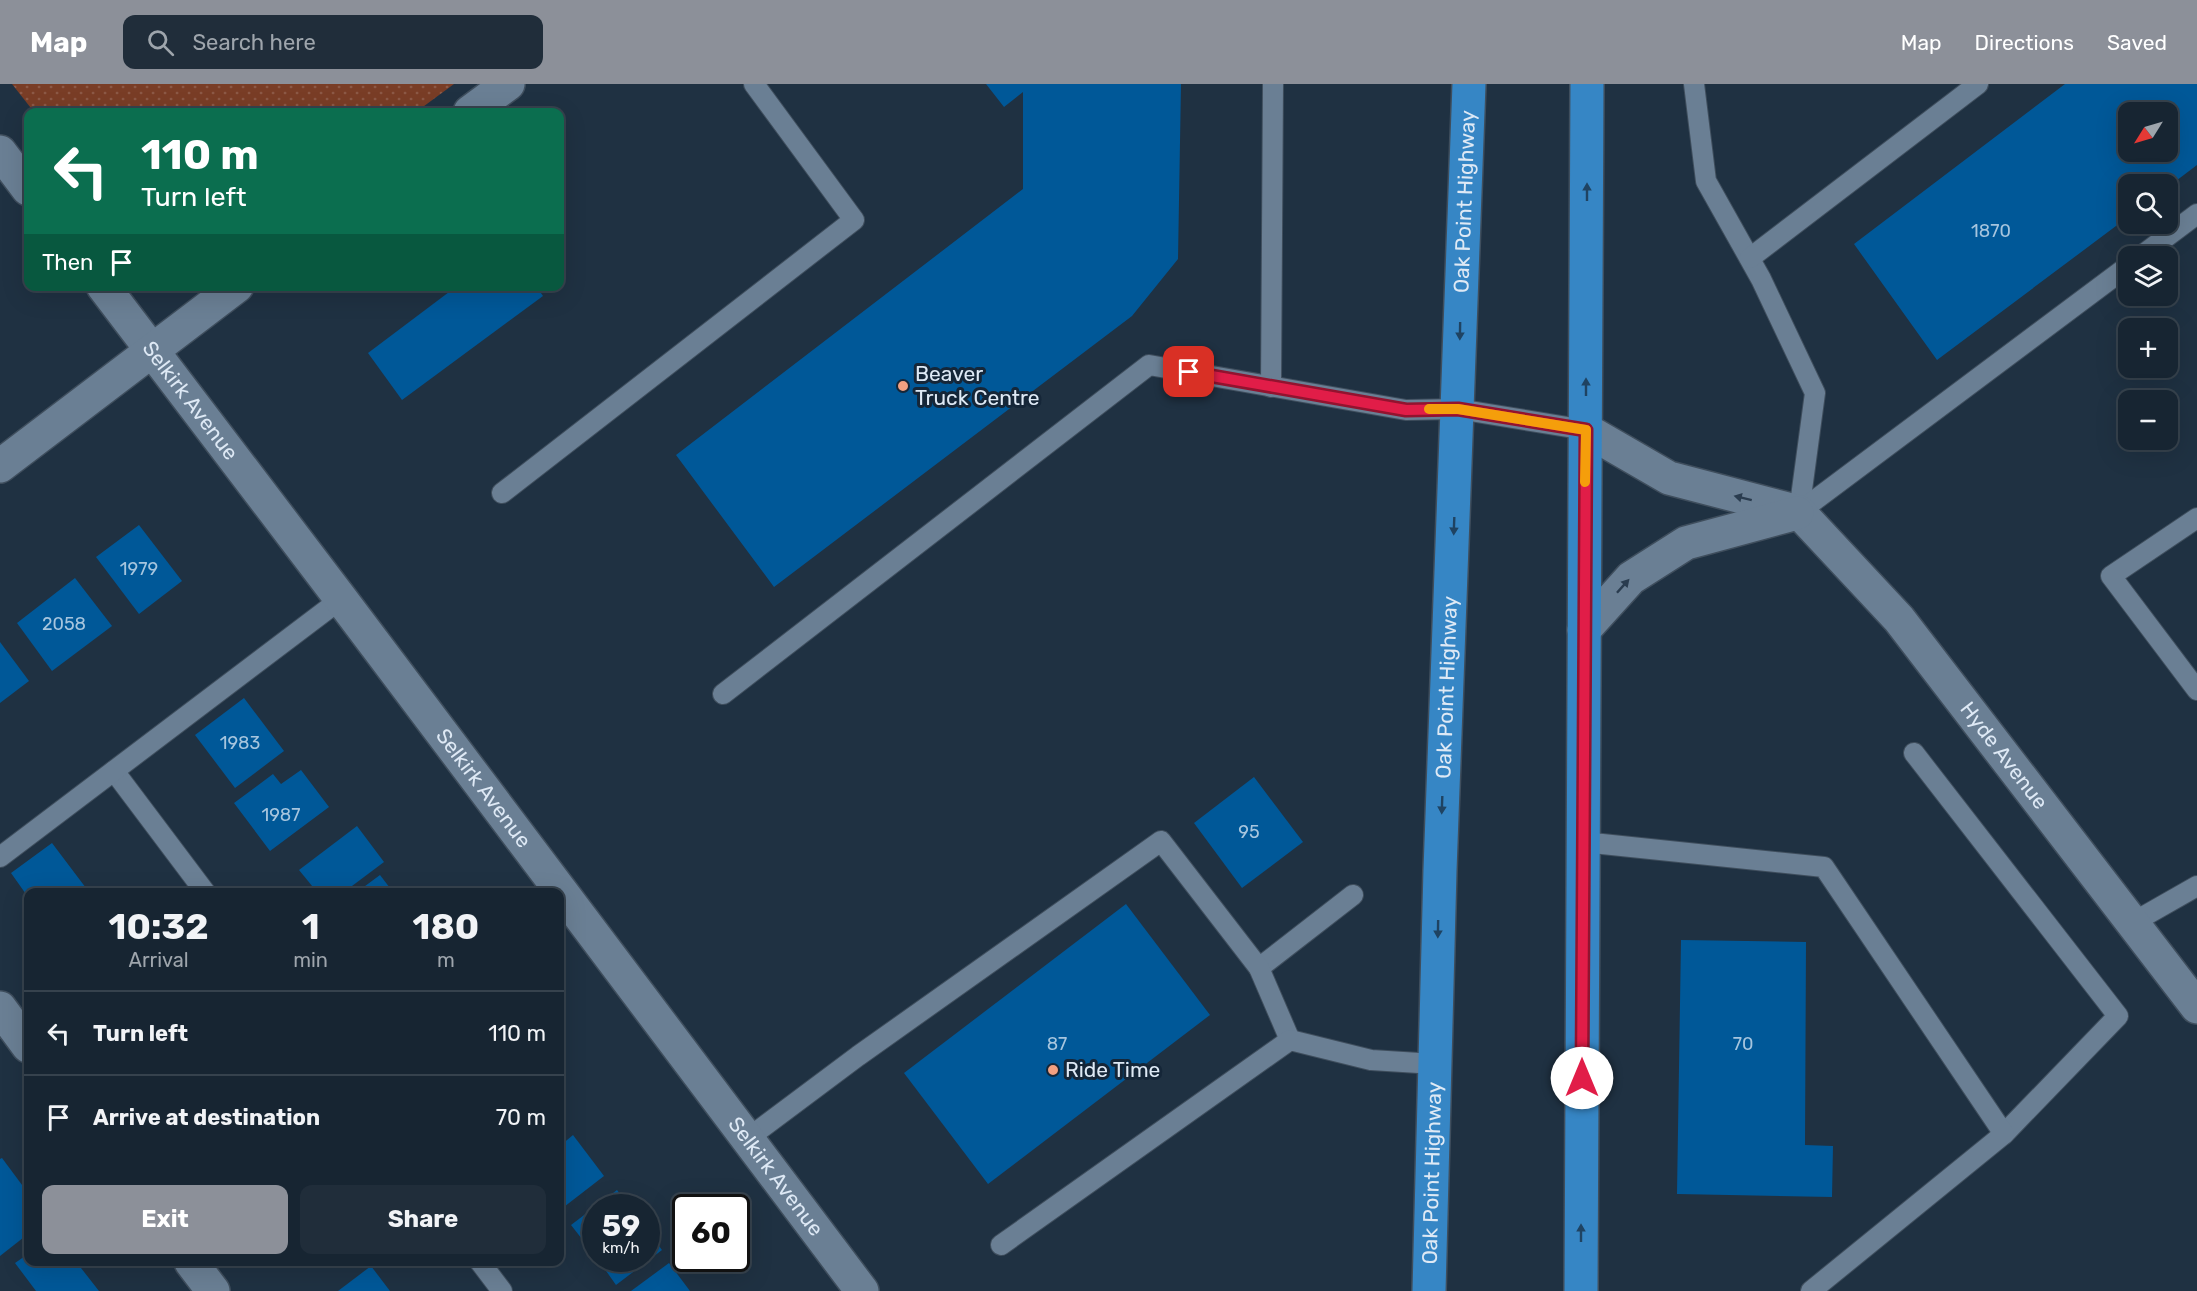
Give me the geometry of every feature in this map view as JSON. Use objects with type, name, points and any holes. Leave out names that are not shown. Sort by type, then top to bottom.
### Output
[{"type":"main road","name":"Oak Point Highway","points":[[1429,1287],[1440,870],[1458,409],[1465,140],[1469,84]]},
{"type":"main road","points":[[1581,1291],[1587,84]]},
{"type":"street","points":[[475,108],[508,84]]},
{"type":"street","points":[[0,152],[24,184]]},
{"type":"street","name":"Selkirk Avenue","points":[[107,291],[558,888]]},
{"type":"street","points":[[0,466],[230,291]]},
{"type":"street","points":[[1586,430],[1669,478],[1799,512]]},
{"type":"street","points":[[1584,630],[1632,578],[1686,543],[1799,512]]},
{"type":"street","name":"Hyde Avenue","points":[[1799,512],[1899,619],[2197,1007]]},
{"type":"street","name":"Selkirk Avenue","points":[[564,896],[862,1291]]},
{"type":"street","points":[[0,1008],[24,1041]]},
{"type":"street","points":[[194,1266],[213,1291]]},
{"type":"lane","points":[[502,493],[854,220],[754,84]]},
{"type":"lane","points":[[1271,387],[1273,84]]},
{"type":"lane","points":[[1694,84],[1706,181],[1750,258],[1815,393],[1799,512]]},
{"type":"lane","points":[[1750,258],[1978,84]]},
{"type":"lane","points":[[2154,246],[2197,214]]},
{"type":"lane","points":[[1799,512],[2118,273]]},
{"type":"lane","points":[[723,694],[1149,365],[1406,410],[1458,409],[1586,430]]},
{"type":"lane","points":[[2197,518],[2111,576],[2197,690]]},
{"type":"lane","points":[[0,857],[341,599]]},
{"type":"lane","points":[[1811,1291],[2004,1134],[2118,1016],[1914,753]]},
{"type":"lane","points":[[114,771],[202,888]]},
{"type":"lane","points":[[747,1139],[868,1049],[1161,841],[1259,968],[1290,1040]]},
{"type":"lane","points":[[1583,842],[1824,867],[2004,1134]]},
{"type":"lane","points":[[2132,923],[2197,886]]},
{"type":"lane","points":[[1259,968],[1353,895]]},
{"type":"lane","points":[[1001,1245],[1290,1040],[1371,1060],[1435,1064]]},
{"type":"lane","points":[[483,1266],[502,1291]]},
{"type":"shaded area","points":[[12,84],[454,84],[421,108],[31,108]]},
{"type":"building","name":"Beaver Truck Centre","points":[[986,84],[1181,84],[1178,259],[1132,316],[774,587],[676,455],[1023,189],[1023,92],[1004,107]]},
{"type":"building","points":[[2065,84],[2197,84],[2197,165],[2178,179],[2178,174],[2118,174],[2118,224],[1937,360],[1854,244]]},
{"type":"building","points":[[450,291],[540,291],[543,296],[402,400],[368,353]]},
{"type":"building","points":[[139,525],[182,581],[139,614],[96,557]]},
{"type":"building","points":[[75,578],[112,626],[52,671],[17,623]]},
{"type":"building","points":[[0,642],[29,681],[0,703]]},
{"type":"building","points":[[244,698],[284,751],[235,788],[195,735]]},
{"type":"building","points":[[301,770],[329,807],[270,851],[234,803],[273,774],[281,784]]},
{"type":"building","points":[[1254,777],[1303,842],[1242,888],[1194,823]]},
{"type":"building","points":[[357,826],[384,862],[349,888],[314,888],[299,870]]},
{"type":"building","points":[[52,843],[86,888],[24,888],[24,891],[11,873]]},
{"type":"building","points":[[380,875],[390,888],[362,888]]},
{"type":"building","points":[[1126,904],[1210,1015],[988,1184],[904,1073]]},
{"type":"building","points":[[1681,940],[1806,942],[1805,1145],[1833,1146],[1832,1197],[1677,1194]]},
{"type":"building","points":[[573,1135],[604,1176],[564,1207],[564,1143]]},
{"type":"building","points":[[2,1158],[24,1188],[24,1237],[0,1256],[0,1159]]},
{"type":"building","points":[[582,1217],[582,1239],[571,1225]]},
{"type":"building","points":[[24,1257],[24,1266],[84,1266],[81,1268],[99,1291],[36,1291],[15,1263]]},
{"type":"building","points":[[669,1263],[672,1272],[676,1272],[690,1291],[631,1291],[660,1272]]},
{"type":"building","points":[[371,1266],[390,1291],[338,1291]]},
{"type":"building","points":[[607,1272],[633,1272],[616,1285]]},
{"type":"slow traffic","points":[[1429,409],[1458,409],[1586,430],[1585,482]]},
{"type":"place","name":"Beaver Truck Centre","points":[[903,386]]},
{"type":"place","name":"Ride Time","points":[[1053,1070]]},
{"type":"route","points":[[1189,372],[1406,410],[1458,409],[1586,430],[1582,1078]]}]
